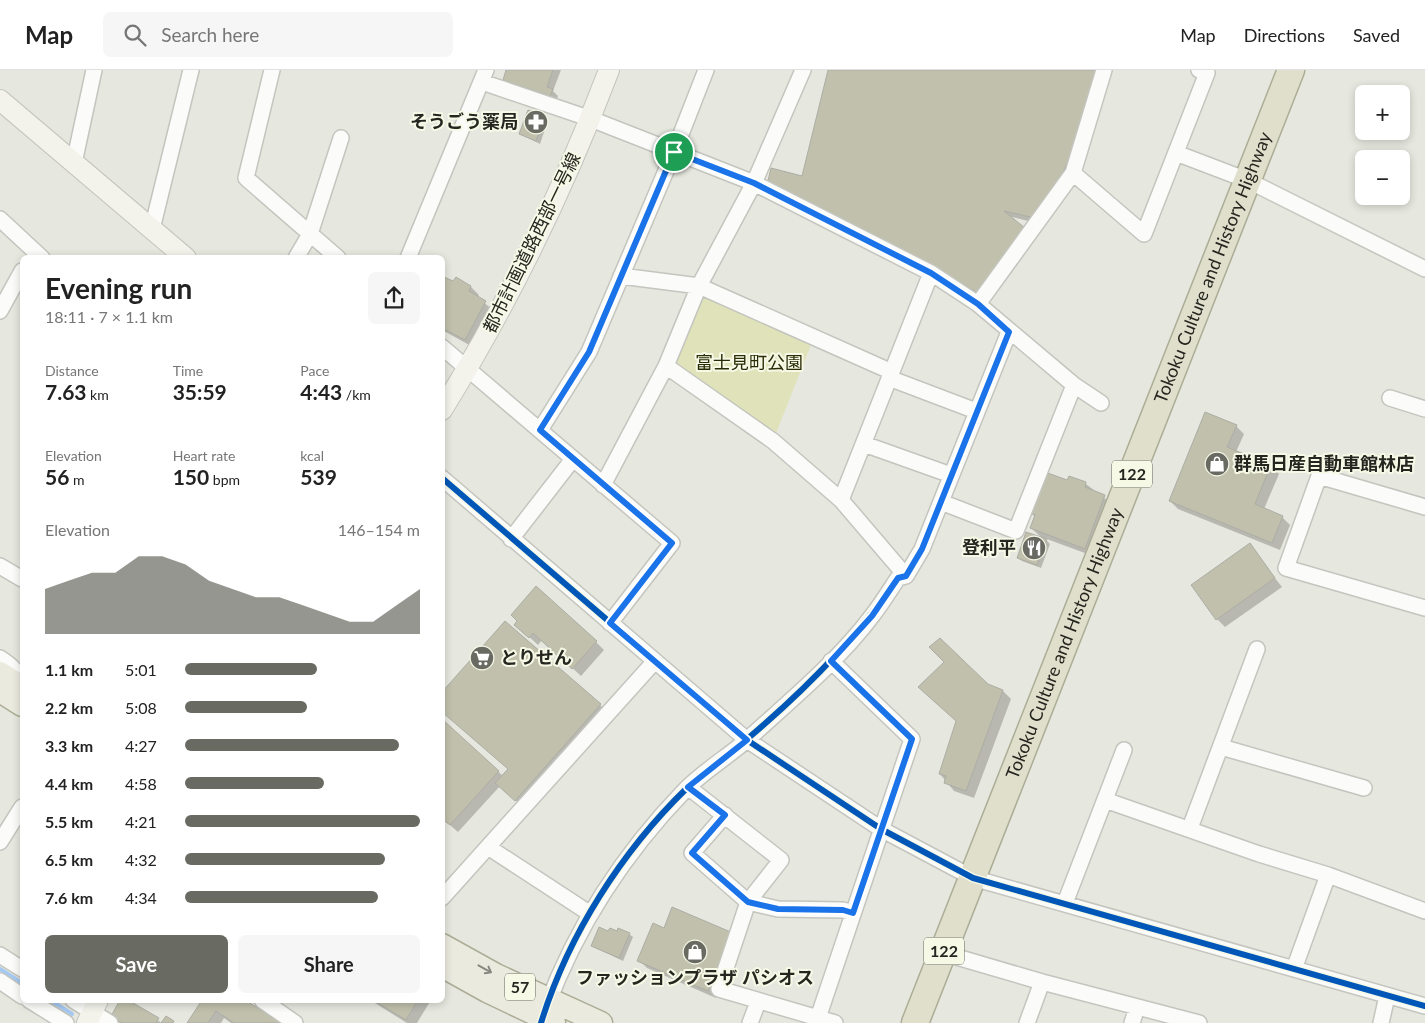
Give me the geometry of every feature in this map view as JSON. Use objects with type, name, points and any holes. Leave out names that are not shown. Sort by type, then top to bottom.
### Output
[{"type":"highway","name":"Tokoku Culture and History Highway","points":[[916,1023],[1291,70]]},
{"type":"main road","points":[[0,673],[13,695]]},
{"type":"main road","name":"57","points":[[445,947],[496,975],[546,1016]]},
{"type":"main road","name":"57","points":[[445,967],[546,1016],[601,1023]]},
{"type":"street","points":[[74,163],[94,70]]},
{"type":"street","points":[[152,229],[191,70]]},
{"type":"street","points":[[272,70],[246,178],[334,255]]},
{"type":"street","name":"都市計画道路西部一号線","points":[[445,405],[467,369],[532,247],[590,119],[609,70]]},
{"type":"street","points":[[540,430],[589,352],[674,152],[706,70]]},
{"type":"street","points":[[603,485],[666,366],[699,286],[754,183],[803,70]]},
{"type":"street","points":[[978,304],[1073,173],[1104,70]]},
{"type":"street","points":[[1073,173],[1144,234],[1207,73],[1199,70]]},
{"type":"street","points":[[409,255],[484,76],[754,183],[931,273],[978,304],[1074,385],[1101,403]]},
{"type":"street","points":[[0,100],[182,255]]},
{"type":"street","points":[[298,255],[310,234],[340,138]]},
{"type":"street","points":[[1176,153],[1247,180],[1425,269]]},
{"type":"street","points":[[0,219],[35,255]]},
{"type":"street","points":[[841,500],[931,273]]},
{"type":"street","points":[[0,311],[20,275]]},
{"type":"street","points":[[621,276],[699,286],[891,375],[976,411]]},
{"type":"street","points":[[546,1016],[562,968],[590,913],[640,840],[688,787],[747,740],[831,661],[872,616],[898,578],[906,576],[922,549],[1009,332]]},
{"type":"street","points":[[445,351],[672,543],[610,623]]},
{"type":"street","points":[[666,366],[773,441],[841,500],[906,576]]},
{"type":"street","points":[[940,502],[1016,531],[1074,385]]},
{"type":"street","points":[[1390,398],[1425,409]]},
{"type":"street","points":[[864,444],[951,475]]},
{"type":"street","points":[[511,539],[573,459]]},
{"type":"street","points":[[1425,507],[1319,476],[1286,568],[1425,608]]},
{"type":"street","points":[[445,481],[747,740],[882,829],[973,878],[1425,1006]]},
{"type":"street","points":[[0,566],[20,578]]},
{"type":"street","points":[[1190,828],[1257,649]]},
{"type":"street","points":[[0,658],[13,667],[18,675],[13,695]]},
{"type":"street","points":[[445,895],[655,661]]},
{"type":"street","points":[[818,1018],[912,739],[831,661]]},
{"type":"street","points":[[1222,746],[1364,788]]},
{"type":"street","points":[[1065,903],[1124,750]]},
{"type":"street","points":[[688,787],[781,860],[748,902],[719,989],[758,1002],[835,1023]]},
{"type":"street","points":[[1105,800],[1190,828],[1259,854],[1328,875],[1425,911]]},
{"type":"street","points":[[1,839],[20,810]]},
{"type":"street","points":[[725,815],[692,853],[748,902],[778,909],[843,910],[853,913]]},
{"type":"street","points":[[488,847],[590,913]]},
{"type":"street","points":[[1294,969],[1328,875]]},
{"type":"street","points":[[943,953],[1042,982],[1199,1023]]},
{"type":"street","points":[[0,955],[20,968]]},
{"type":"street","points":[[0,981],[20,995]]},
{"type":"street","points":[[1027,1023],[1042,982]]},
{"type":"street","points":[[1380,1023],[1387,996]]},
{"type":"street","points":[[750,1023],[758,1002]]},
{"type":"street","points":[[35,1003],[66,1023]]},
{"type":"street","points":[[78,1003],[110,1023]]},
{"type":"street","points":[[266,1003],[295,1023]]},
{"type":"street","points":[[1132,1023],[1137,1007]]},
{"type":"green space","name":"富士見町公園","points":[[699,286],[814,337],[773,441],[666,366]]},
{"type":"building","points":[[506,70],[553,70],[547,87],[553,89],[550,96],[503,80]]},
{"type":"building","points":[[828,70],[1097,71],[1080,132],[1062,175],[1035,218],[1004,211],[1025,228],[978,293],[919,258],[768,181],[771,168],[802,176]]},
{"type":"building","points":[[528,110],[545,116],[536,141],[519,134]]},
{"type":"building","points":[[445,277],[453,281],[456,277],[471,286],[469,291],[486,301],[465,340],[445,330]]},
{"type":"building","points":[[1205,412],[1237,425],[1227,447],[1271,465],[1255,504],[1283,516],[1272,543],[1169,501]]},
{"type":"building","points":[[1045,472],[1067,480],[1069,476],[1086,482],[1085,487],[1105,495],[1085,549],[1030,528],[1035,515],[1030,513]]},
{"type":"building","points":[[1026,532],[1047,539],[1037,565],[1017,558]]},
{"type":"building","points":[[1250,543],[1275,578],[1216,620],[1191,585]]},
{"type":"building","points":[[536,586],[597,641],[572,669],[533,633],[529,638],[514,625],[517,621],[511,615]]},
{"type":"building","points":[[505,621],[601,704],[515,801],[495,783],[508,769],[445,715],[445,689]]},
{"type":"building","points":[[940,638],[988,684],[1003,690],[966,791],[944,783],[946,776],[939,774],[956,721],[918,687],[944,662],[929,647]]},
{"type":"building","points":[[445,722],[499,771],[450,825],[445,821]]},
{"type":"building","points":[[672,907],[733,933],[708,991],[637,961],[653,923],[664,928]]},
{"type":"building","points":[[599,927],[608,931],[610,928],[617,931],[618,928],[630,933],[619,958],[591,946]]},
{"type":"building","points":[[118,1003],[133,1003],[159,1018],[156,1023],[122,1023],[111,1016]]},
{"type":"building","points":[[200,1003],[250,1003],[281,1023],[234,1023],[216,1011],[208,1023],[187,1023]]},
{"type":"building","points":[[378,1003],[416,1003],[406,1020]]},
{"type":"building","points":[[166,1016],[174,1021],[173,1023],[161,1023]]},
{"type":"waterway","points":[[0,969],[20,982]]},
{"type":"waterway","points":[[55,1003],[72,1014]]},
{"type":"cycle path","points":[[541,1023],[552,990],[582,927],[619,867],[641,839],[694,781],[746,740],[808,684],[865,622],[898,578],[906,576],[922,549],[1009,332]]},
{"type":"cycle path","points":[[445,481],[747,740],[881,829],[973,878],[1425,1006]]},
{"type":"place","name":"そうごう薬局","points":[[536,122]]},
{"type":"place","name":"群馬日産自動車館林店","points":[[1217,464]]},
{"type":"place","name":"登利平","points":[[1034,548]]},
{"type":"place","name":"とりせん","points":[[482,658]]},
{"type":"place","name":"ファッションプラザ パシオス","points":[[695,952]]},
{"type":"route","points":[[674,152],[754,183],[931,273],[978,304],[1009,332],[922,549],[906,576],[898,578],[872,616],[831,661],[912,739],[853,913],[843,910],[778,909],[748,902],[692,853],[725,815],[688,787],[747,740],[610,623],[672,543],[540,430],[589,352],[674,152]]}]
